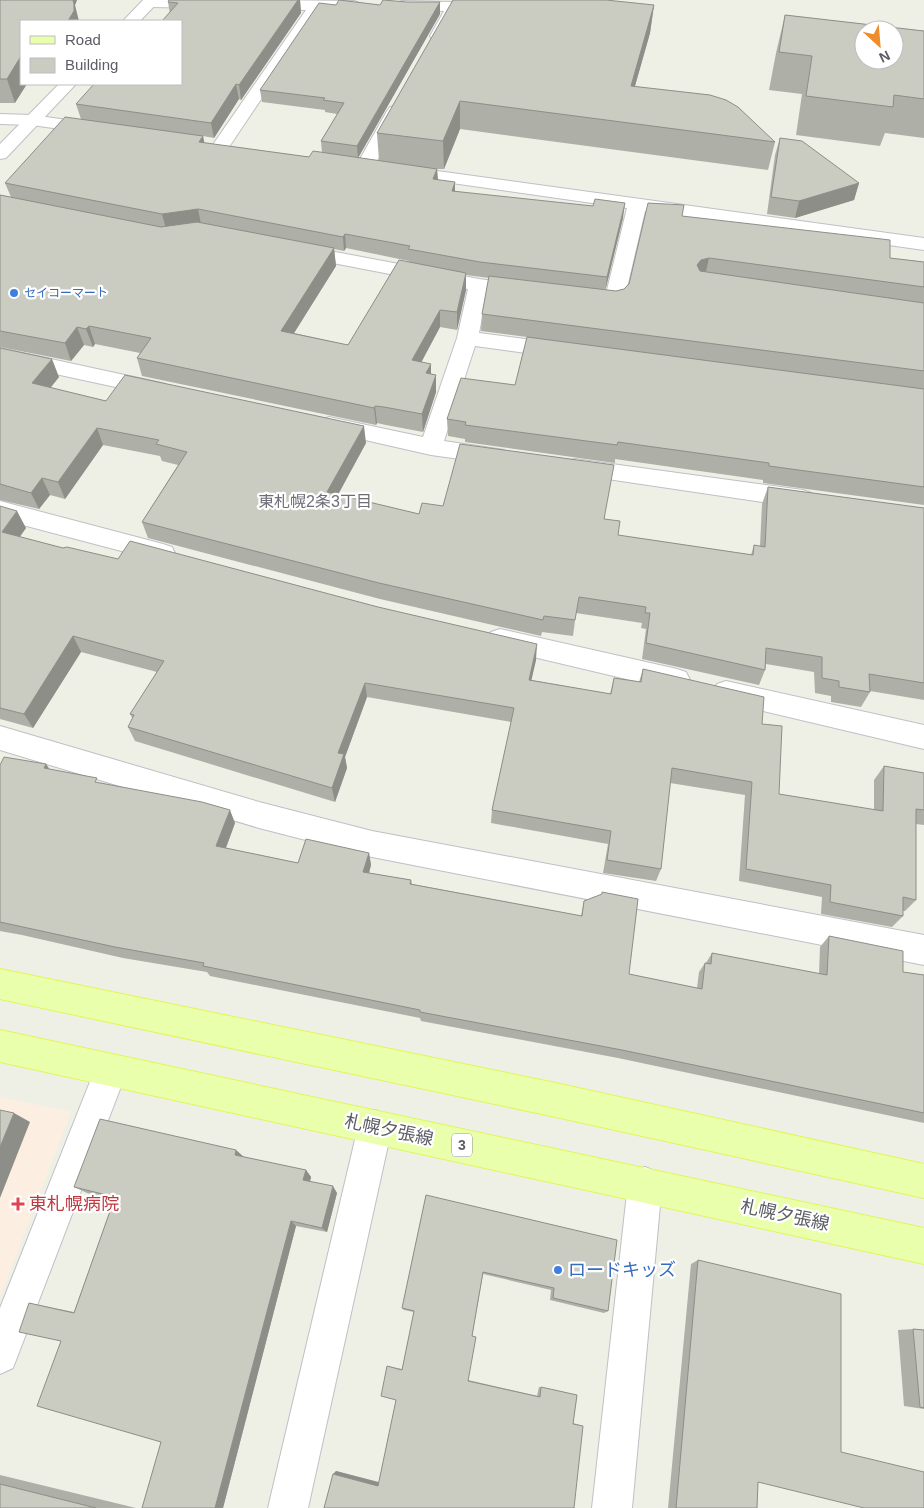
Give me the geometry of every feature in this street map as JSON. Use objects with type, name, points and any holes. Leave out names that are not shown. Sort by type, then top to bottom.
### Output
[{"type":"main road","points":[[0,984],[551,1099],[924,1181]]},
{"type":"main road","name":"札幌夕張線","points":[[0,1046],[645,1184],[924,1246]]},
{"type":"street","points":[[132,20],[151,1],[227,4]]},
{"type":"street","points":[[247,4],[366,6]]},
{"type":"street","points":[[221,146],[317,5]]},
{"type":"street","points":[[385,6],[454,7],[430,49]]},
{"type":"street","points":[[0,154],[67,85]]},
{"type":"street","points":[[365,166],[403,99]]},
{"type":"street","points":[[0,119],[32,120],[113,131]]},
{"type":"street","points":[[202,143],[240,149]]},
{"type":"street","points":[[346,164],[924,244]]},
{"type":"street","points":[[278,247],[479,285],[614,301],[637,205]]},
{"type":"street","points":[[431,447],[467,338],[479,285]]},
{"type":"street","points":[[467,338],[584,353]]},
{"type":"street","points":[[0,355],[182,394]]},
{"type":"street","points":[[306,420],[431,447],[519,459]]},
{"type":"street","points":[[559,465],[825,502]]},
{"type":"street","points":[[0,510],[181,558]]},
{"type":"street","points":[[477,634],[924,737]]},
{"type":"street","points":[[0,738],[259,815],[372,844],[924,950]]},
{"type":"street","points":[[0,1355],[111,1071]]},
{"type":"street","points":[[288,1508],[375,1127]]},
{"type":"street","points":[[612,1508],[645,1184]]},
{"type":"shaded area","name":"東札幌病院","points":[[0,1097],[71,1112],[0,1297]]},
{"type":"building","points":[[0,0],[73,0],[74,11],[69,20],[20,20],[20,58],[7,79],[0,79]]},
{"type":"building","points":[[169,0],[298,0],[239,85],[236,84],[211,123],[76,104],[93,85],[182,85],[182,20],[163,20],[178,3],[168,2]]},
{"type":"building","points":[[339,0],[380,5],[383,0],[440,2],[357,146],[321,141],[344,103],[323,100],[325,98],[260,90],[319,3],[336,5]]},
{"type":"building","points":[[453,0],[606,0],[654,5],[631,86],[710,95],[726,100],[738,107],[775,142],[460,101],[443,141],[377,133]]},
{"type":"building","points":[[785,15],[854,23],[854,70],[904,70],[904,29],[924,31],[924,99],[894,95],[893,107],[806,96],[812,56],[779,52]]},
{"type":"building","points":[[65,117],[203,136],[199,142],[309,157],[313,151],[437,169],[433,179],[455,182],[452,191],[593,206],[595,199],[625,203],[607,277],[480,262],[408,249],[410,246],[345,234],[343,237],[198,209],[162,214],[5,183]]},
{"type":"building","points":[[780,138],[802,141],[859,183],[799,201],[771,197]]},
{"type":"building","points":[[0,195],[161,227],[197,222],[334,248],[281,331],[348,345],[399,260],[466,273],[457,312],[440,310],[412,360],[431,364],[426,373],[436,375],[422,414],[384,407],[375,406],[374,408],[137,358],[151,338],[89,326],[86,329],[77,327],[65,343],[0,331]]},
{"type":"building","points":[[648,203],[684,205],[682,216],[890,240],[890,258],[924,262],[924,287],[709,258],[701,260],[697,265],[700,271],[924,303],[924,371],[482,314],[489,276],[616,291],[624,289],[629,284]]},
{"type":"building","points":[[527,337],[924,389],[924,487],[769,466],[769,463],[618,442],[617,445],[465,425],[466,422],[447,419],[461,378],[515,385]]},
{"type":"building","points":[[0,348],[52,359],[32,383],[106,401],[125,375],[364,426],[327,492],[419,514],[422,503],[443,506],[460,444],[614,465],[604,519],[620,521],[618,535],[753,555],[754,545],[765,547],[768,487],[924,508],[924,683],[869,674],[870,692],[839,687],[839,681],[822,678],[822,657],[766,648],[765,670],[646,643],[650,613],[645,613],[646,607],[579,597],[575,620],[544,616],[543,620],[379,583],[142,522],[187,452],[156,444],[159,440],[97,428],[58,482],[42,478],[31,493],[0,484]]},
{"type":"building","points":[[0,506],[17,511],[2,532],[63,548],[67,547],[118,559],[130,541],[378,607],[537,644],[529,680],[611,694],[614,678],[641,682],[643,669],[764,697],[762,724],[782,726],[779,794],[883,811],[884,766],[924,773],[924,810],[916,809],[916,900],[903,897],[903,916],[830,902],[831,885],[746,869],[752,782],[672,768],[661,869],[607,860],[611,831],[492,810],[514,708],[365,683],[338,753],[344,754],[332,788],[128,727],[134,715],[130,714],[164,661],[73,636],[24,714],[0,708]]},
{"type":"building","points":[[4,757],[46,764],[44,768],[97,778],[95,782],[202,802],[230,810],[216,846],[298,863],[306,839],[369,853],[363,872],[411,880],[410,884],[582,916],[584,901],[602,894],[602,892],[638,899],[629,974],[702,989],[705,963],[711,964],[712,953],[827,975],[829,936],[903,951],[903,972],[924,975],[924,1113],[622,1050],[420,1012],[420,1010],[203,966],[204,963],[115,947],[0,922],[0,765]]},
{"type":"building","points":[[0,1110],[14,1113],[0,1147]]},
{"type":"building","points":[[100,1119],[236,1150],[235,1155],[306,1170],[303,1180],[333,1186],[322,1228],[291,1221],[215,1508],[142,1508],[161,1442],[37,1406],[61,1341],[19,1332],[29,1303],[74,1313],[115,1197],[74,1187]]},
{"type":"building","points":[[426,1195],[617,1240],[608,1311],[553,1298],[554,1288],[483,1272],[472,1336],[476,1337],[468,1381],[540,1397],[541,1387],[577,1395],[573,1424],[583,1426],[574,1508],[324,1508],[333,1474],[378,1486],[396,1400],[381,1396],[387,1366],[402,1370],[414,1311],[402,1308]]},
{"type":"building","points":[[698,1260],[841,1294],[841,1452],[924,1472],[924,1508],[864,1508],[758,1482],[757,1508],[676,1508]]},
{"type":"building","points":[[913,1329],[924,1330],[924,1408],[920,1407]]},
{"type":"building","points":[[0,1484],[96,1508],[0,1508]]},
{"type":"place","name":"セイコーマート","points":[[14,293]]},
{"type":"place","name":"東札幌病院","points":[[18,1204]]},
{"type":"place","name":"ロードキッズ","points":[[558,1270]]},
{"type":"district","name":"東札幌2条3丁目","points":[[315,501]]}]
